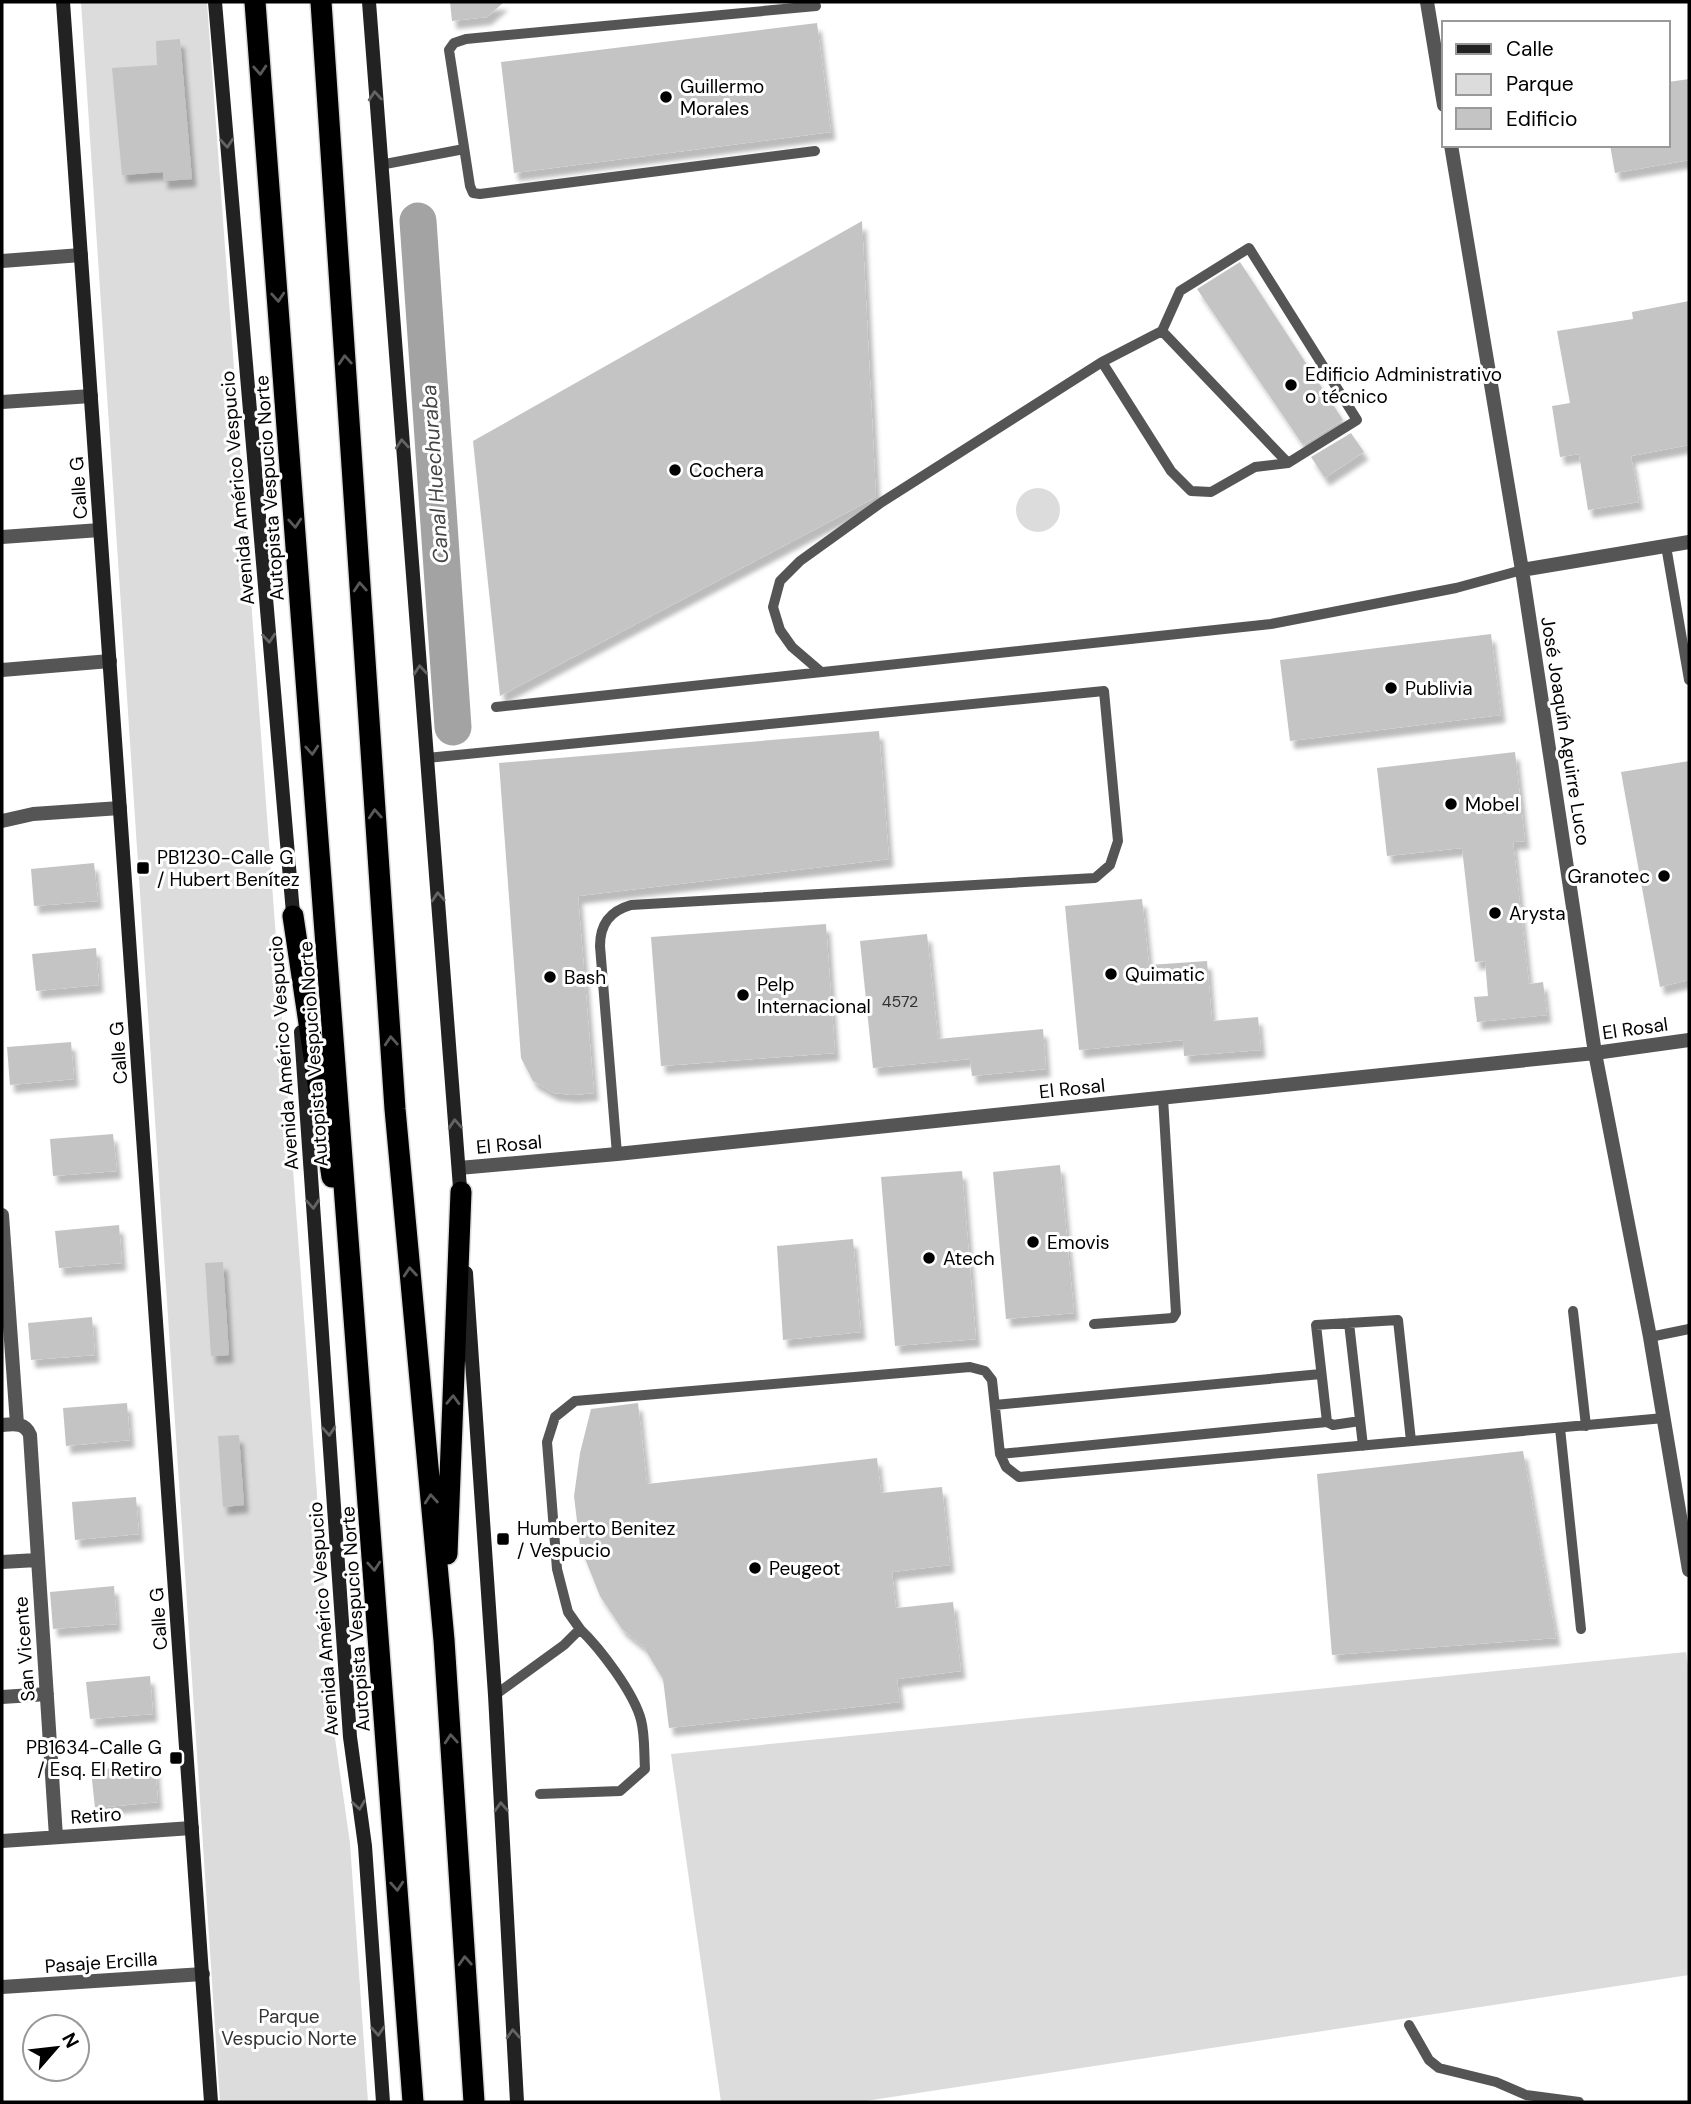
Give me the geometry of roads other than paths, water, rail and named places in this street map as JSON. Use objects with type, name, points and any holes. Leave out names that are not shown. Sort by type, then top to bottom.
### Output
[{"type":"highway","name":"Autopista Vespucio Norte","points":[[255,2],[413,2102]]},
{"type":"highway","points":[[321,2],[394,1095],[444,1640],[474,2102]]},
{"type":"highway","points":[[293,916],[358,1352]]},
{"type":"highway","points":[[444,1640],[461,1192]]},
{"type":"main road","name":"Calle G","points":[[63,2],[211,2102]]},
{"type":"main road","name":"Avenida Américo Vespucio","points":[[215,2],[293,916],[350,1737],[365,1846],[383,2102]]},
{"type":"main road","points":[[369,2],[461,1192],[495,1695],[517,2102]]},
{"type":"street","points":[[1427,2],[1442,93]]},
{"type":"street","name":"José Joaquín Aguirre Luco","points":[[1451,147],[1521,570],[1595,1053],[1650,1337],[1689,1570]]},
{"type":"street","points":[[2,261],[81,255]]},
{"type":"street","points":[[2,402],[91,396]]},
{"type":"street","points":[[2,537],[100,530]]},
{"type":"street","points":[[1521,570],[1689,542]]},
{"type":"street","points":[[2,670],[110,662]]},
{"type":"street","points":[[2,821],[33,814],[120,808]]},
{"type":"street","name":"El Rosal","points":[[459,1168],[1163,1098],[1595,1053],[1689,1040]]},
{"type":"street","name":"San Vicente","points":[[2,1216],[9,1425],[26,1427],[30,1435],[56,1837]]},
{"type":"street","points":[[2,1562],[37,1560]]},
{"type":"street","points":[[2,1697],[47,1694]]},
{"type":"street","name":"Retiro","points":[[2,1841],[192,1828]]},
{"type":"street","name":"Pasaje Ercilla","points":[[2,1987],[203,1975]]},
{"type":"lane","points":[[815,151],[473,193],[449,50],[454,43],[466,39],[816,6]]},
{"type":"lane","points":[[380,164],[464,149]]},
{"type":"lane","points":[[820,671],[792,647],[780,630],[773,607],[780,581],[800,561],[882,502],[1102,362],[1162,331],[1180,291],[1249,248],[1357,420],[1288,463],[1255,467],[1211,492],[1191,491],[1171,471],[1102,362]]},
{"type":"lane","points":[[1162,331],[1288,463]]},
{"type":"lane","points":[[1666,546],[1689,680]]},
{"type":"lane","points":[[496,707],[1271,624],[1456,588],[1521,570]]},
{"type":"lane","points":[[427,758],[1104,691],[1118,841],[1110,864],[1095,878],[631,905],[614,912],[602,927],[600,946],[617,1154]]},
{"type":"lane","points":[[1094,1324],[1172,1318],[1176,1313],[1163,1098]]},
{"type":"lane","points":[[1573,1311],[1586,1426]]},
{"type":"lane","points":[[1327,1422],[1316,1325],[1398,1320],[1411,1441]]},
{"type":"lane","points":[[1349,1323],[1363,1446]]},
{"type":"lane","points":[[1650,1337],[1689,1329]]},
{"type":"lane","points":[[540,1794],[620,1791],[645,1769],[642,1720],[632,1699],[595,1643],[580,1629],[568,1612],[557,1569],[547,1442],[555,1417],[575,1401],[970,1367],[985,1371],[992,1380],[1000,1454],[1006,1467],[1019,1477],[1664,1418]]},
{"type":"lane","points":[[995,1405],[1321,1374]]},
{"type":"lane","points":[[1000,1454],[1327,1422],[1334,1425],[1360,1422]]},
{"type":"lane","points":[[1560,1428],[1581,1629]]},
{"type":"lane","points":[[495,1695],[564,1645],[580,1629]]},
{"type":"lane","points":[[1409,2025],[1429,2060],[1439,2068],[1496,2082],[1526,2095],[1579,2102]]},
{"type":"waterway","name":"Canal Huechuraba","points":[[418,221],[453,727]]},
{"type":"place","name":"Guillermo Morales","points":[[666,97]]},
{"type":"place","name":"Edificio Administrativo o técnico","points":[[1291,385]]},
{"type":"place","name":"Cochera","points":[[675,470]]},
{"type":"place","name":"Publivia","points":[[1391,688]]},
{"type":"place","name":"Mobel","points":[[1451,804]]},
{"type":"place","name":"PB1230-Calle G / Hubert Benítez","points":[[143,868]]},
{"type":"place","name":"Granotec","points":[[1664,876]]},
{"type":"place","name":"Arysta","points":[[1495,913]]},
{"type":"place","name":"Quimatic","points":[[1111,974]]},
{"type":"place","name":"Bash","points":[[550,977]]},
{"type":"place","name":"Pelp Internacional","points":[[743,995]]},
{"type":"place","name":"Emovis","points":[[1033,1242]]},
{"type":"place","name":"Atech","points":[[929,1258]]},
{"type":"place","name":"Humberto Benitez / Vespucio","points":[[503,1539]]},
{"type":"place","name":"Peugeot","points":[[755,1568]]},
{"type":"place","name":"PB1634-Calle G / Esq. El Retiro","points":[[176,1758]]},
{"type":"park label","name":"Parque Vespucio Norte","points":[[289,2027]]}]
